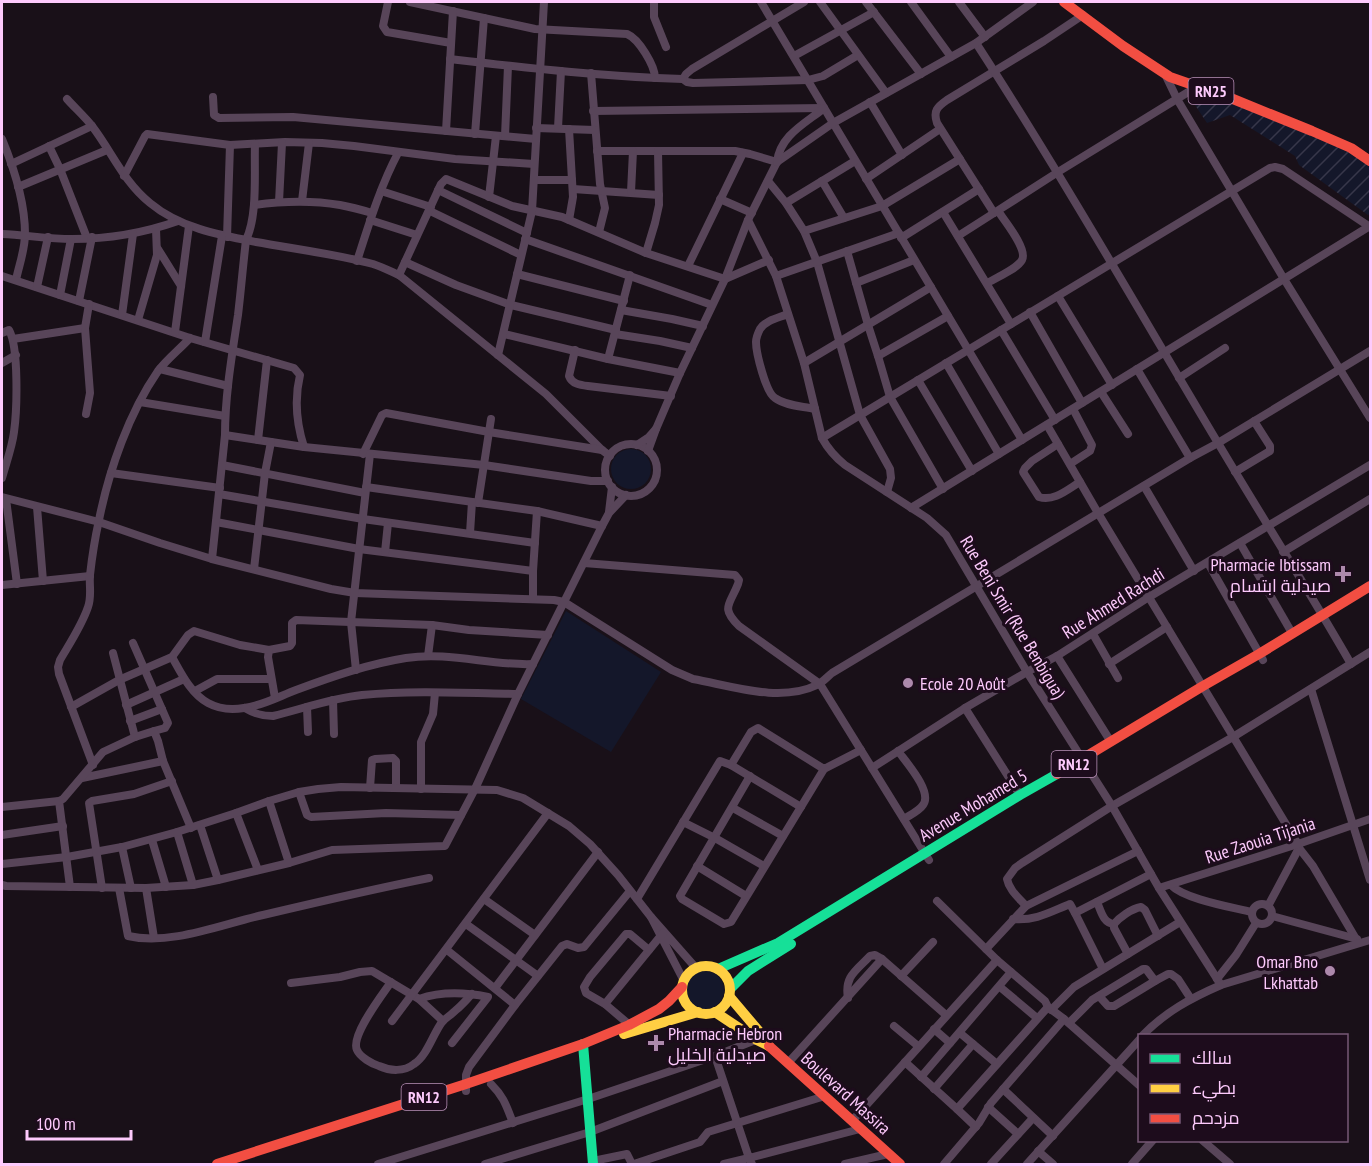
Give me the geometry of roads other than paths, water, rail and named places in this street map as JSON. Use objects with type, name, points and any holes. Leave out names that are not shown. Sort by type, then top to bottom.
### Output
[{"type":"main road","name":"RN25","points":[[1064,2],[1123,46],[1170,77],[1233,99],[1334,140],[1371,161]]},
{"type":"main road","name":"Avenue Mohamed 5","points":[[927,857],[1020,795],[1084,763],[1111,741],[1261,657],[1371,586]]},
{"type":"main road","name":"Avenue Mohamed 5","points":[[1261,657],[1292,633],[1371,594]]},
{"type":"main road","name":"Avenue Mohamed 5","points":[[779,947],[1205,689]]},
{"type":"main road","name":"RN12","points":[[632,1028],[669,1001],[689,973],[696,968],[711,966],[718,969],[779,947]]},
{"type":"main road","name":"RN12","points":[[217,1164],[466,1088],[491,1084],[632,1028],[698,1012],[706,1014],[715,1012],[726,1003],[729,993],[748,971],[779,947]]},
{"type":"main road","points":[[718,969],[727,977],[729,993],[759,1037]]},
{"type":"main road","points":[[683,984],[684,1000],[698,1012]]},
{"type":"main road","name":"Boulevard Massira","points":[[715,1012],[759,1037],[900,1164]]},
{"type":"main road","name":"RN12","points":[[238,1164],[583,1047]]},
{"type":"main road","points":[[583,1047],[593,1163]]},
{"type":"street","points":[[388,2],[383,26],[387,32],[451,43]]},
{"type":"street","points":[[411,2],[542,29],[630,35],[636,40],[653,67],[655,78]]},
{"type":"street","points":[[498,355],[532,211],[544,2]]},
{"type":"street","points":[[654,2],[656,21],[666,46]]},
{"type":"street","points":[[761,2],[1022,440]]},
{"type":"street","points":[[683,79],[692,69],[804,2]]},
{"type":"street","points":[[820,2],[886,93]]},
{"type":"street","points":[[868,2],[921,74]]},
{"type":"street","points":[[911,2],[951,57]]},
{"type":"street","points":[[959,2],[985,37]]},
{"type":"street","points":[[597,151],[727,151],[777,162],[833,123],[976,43],[1033,2]]},
{"type":"street","points":[[446,131],[453,10]]},
{"type":"street","points":[[794,56],[874,12]]},
{"type":"street","points":[[987,283],[1017,265],[1024,254],[940,129],[934,115],[940,105],[1044,42],[1083,15]]},
{"type":"street","points":[[475,134],[484,18]]},
{"type":"street","points":[[976,43],[1058,172],[1351,664]]},
{"type":"street","points":[[450,59],[561,71],[683,79],[693,83],[808,80],[823,76],[858,55]]},
{"type":"street","points":[[489,197],[493,162],[501,136],[508,66]]},
{"type":"street","points":[[558,128],[561,71]]},
{"type":"street","points":[[591,73],[601,190],[605,208],[599,232]]},
{"type":"street","points":[[1164,73],[1177,99],[1284,279],[1371,418]]},
{"type":"street","points":[[958,236],[1198,86]]},
{"type":"street","points":[[213,97],[214,115],[219,118],[293,117],[536,139]]},
{"type":"street","points":[[67,99],[92,126],[124,176],[160,210],[189,226],[225,236],[375,265],[399,275],[546,394],[610,456]]},
{"type":"street","points":[[870,102],[902,155]]},
{"type":"street","points":[[593,111],[824,108]]},
{"type":"street","points":[[648,451],[680,373],[725,279],[750,216],[777,162],[777,154],[790,134],[824,108]]},
{"type":"street","points":[[11,164],[92,126]]},
{"type":"street","points":[[536,128],[595,130]]},
{"type":"street","points":[[569,220],[572,184],[570,129]]},
{"type":"street","points":[[866,179],[940,129]]},
{"type":"street","points":[[124,176],[147,134],[230,145],[309,143],[354,146],[455,159],[534,164]]},
{"type":"street","points":[[2,139],[18,187],[25,235],[16,280]]},
{"type":"street","points":[[279,202],[282,143]]},
{"type":"street","points":[[302,201],[309,143]]},
{"type":"street","points":[[212,560],[231,350],[238,315],[246,240],[254,205],[255,144]]},
{"type":"street","points":[[205,342],[225,236],[230,145]]},
{"type":"street","points":[[49,146],[89,238],[79,301]]},
{"type":"street","points":[[18,187],[107,150]]},
{"type":"street","points":[[632,192],[633,151]]},
{"type":"street","points":[[646,253],[655,223],[659,195],[658,151]]},
{"type":"street","points":[[357,261],[371,216],[398,153]]},
{"type":"street","points":[[688,266],[743,153]]},
{"type":"street","points":[[804,231],[882,206],[960,159]]},
{"type":"street","points":[[786,203],[855,160]]},
{"type":"street","points":[[822,438],[1270,168],[1279,167],[1370,226],[911,508]]},
{"type":"street","points":[[399,275],[438,190],[446,178],[512,206],[556,215],[646,253],[725,279],[769,260]]},
{"type":"street","points":[[534,180],[601,190],[659,195]]},
{"type":"street","points":[[768,181],[804,231],[817,262],[860,415],[890,469],[891,478],[887,492]]},
{"type":"street","points":[[822,181],[844,218]]},
{"type":"street","points":[[776,276],[847,251],[900,236],[979,189]]},
{"type":"street","points":[[438,190],[526,236],[630,276],[712,304]]},
{"type":"street","points":[[381,191],[430,209],[521,255]]},
{"type":"street","points":[[720,199],[750,216]]},
{"type":"street","points":[[254,205],[302,201],[340,205],[417,235]]},
{"type":"street","points":[[943,212],[1011,324]]},
{"type":"street","name":"Rue Beni Smir (Rue Benbigua)","points":[[750,216],[776,276],[804,363],[822,438],[827,447],[844,465],[927,518],[946,535],[1027,672],[1219,982]]},
{"type":"street","points":[[2,234],[71,239],[89,238],[133,234],[178,221]]},
{"type":"street","points":[[176,332],[189,226]]},
{"type":"street","points":[[138,320],[158,249],[156,229]]},
{"type":"street","points":[[122,315],[133,234]]},
{"type":"street","points":[[37,287],[48,237]]},
{"type":"street","points":[[60,295],[71,239]]},
{"type":"street","points":[[158,249],[181,286]]},
{"type":"street","points":[[847,251],[890,397],[943,489]]},
{"type":"street","points":[[856,283],[915,260]]},
{"type":"street","points":[[405,262],[456,285],[511,305],[616,332],[692,348]]},
{"type":"street","points":[[518,274],[624,301]]},
{"type":"street","points":[[2,276],[190,338],[294,369],[300,375],[296,391],[296,412],[304,447]]},
{"type":"street","points":[[608,359],[630,276]]},
{"type":"street","points":[[804,363],[931,287]]},
{"type":"street","points":[[1058,296],[1112,385]]},
{"type":"street","points":[[86,414],[90,393],[85,328],[89,304]]},
{"type":"street","points":[[621,310],[703,326]]},
{"type":"street","points":[[1030,312],[1082,403]]},
{"type":"street","points":[[788,314],[768,321],[758,332],[756,342],[765,383],[773,398],[788,404],[815,409]]},
{"type":"street","points":[[878,356],[948,316]]},
{"type":"street","points":[[13,339],[85,328]]},
{"type":"street","points":[[2,333],[9,330],[16,355],[14,432],[2,478]]},
{"type":"street","points":[[1001,330],[1051,422],[1058,444],[1098,513],[1298,846],[1363,940]]},
{"type":"street","points":[[504,334],[608,359],[680,373]]},
{"type":"street","points":[[93,765],[58,667],[89,605],[90,576],[99,522],[111,473],[122,442],[140,402],[160,369],[190,338]]},
{"type":"street","points":[[1179,378],[1225,348]]},
{"type":"street","points":[[575,351],[569,376],[575,383],[671,396]]},
{"type":"street","points":[[17,584],[4,498],[99,522],[212,560],[331,589],[355,593],[564,602],[672,670],[693,679],[778,693],[803,690],[820,684],[832,673],[1371,351]]},
{"type":"street","points":[[2,363],[16,355]]},
{"type":"street","points":[[258,440],[267,360]]},
{"type":"street","points":[[946,363],[999,454]]},
{"type":"street","points":[[160,369],[228,386]]},
{"type":"street","points":[[1137,369],[1190,458]]},
{"type":"street","points":[[918,380],[972,471]]},
{"type":"street","points":[[1101,392],[1128,434]]},
{"type":"street","points":[[140,402],[225,416]]},
{"type":"street","points":[[1070,464],[1090,451],[1092,445],[1073,409]]},
{"type":"street","points":[[356,670],[351,622],[366,490],[367,454],[382,415],[386,413],[602,450]]},
{"type":"street","points":[[470,533],[491,419]]},
{"type":"street","points":[[1235,472],[1270,451],[1270,446],[1254,421]]},
{"type":"street","points":[[637,445],[656,429]]},
{"type":"street","points":[[225,435],[304,447],[484,465],[610,484]]},
{"type":"street","points":[[254,569],[265,473],[271,442]]},
{"type":"street","points":[[629,444],[637,445],[648,451],[653,456],[657,472],[650,488],[634,496],[617,492],[610,484],[605,472],[610,456],[621,446],[629,444]]},
{"type":"street","points":[[1058,444],[1028,464],[1023,472],[1026,478],[1040,497],[1047,499],[1053,498],[1080,482]]},
{"type":"street","points":[[222,465],[366,490],[537,511],[602,526]]},
{"type":"street","name":"Rue Ahmed Rachdi","points":[[872,768],[965,708],[1057,656],[1149,597],[1371,465]]},
{"type":"street","points":[[111,473],[220,491],[262,502],[363,519],[535,543]]},
{"type":"street","points":[[609,513],[610,484]]},
{"type":"street","points":[[1144,486],[1194,571]]},
{"type":"street","points":[[2,885],[146,888],[193,885],[340,849],[445,846],[475,789],[518,694],[602,526],[609,513],[626,495]]},
{"type":"street","points":[[1283,552],[1371,499]]},
{"type":"street","points":[[37,507],[43,581]]},
{"type":"street","points":[[532,599],[537,511]]},
{"type":"street","points":[[216,522],[359,549],[533,571]]},
{"type":"street","points":[[385,552],[388,523]]},
{"type":"street","points":[[1240,543],[1292,633]]},
{"type":"street","points":[[584,563],[735,575],[739,580],[728,605],[727,610],[730,617],[739,626],[820,684],[927,857]]},
{"type":"street","points":[[1208,563],[1261,657]]},
{"type":"street","points":[[2,585],[90,576]]},
{"type":"street","points":[[71,707],[119,680],[172,657],[188,635],[194,631],[240,645],[268,650],[290,646],[292,623],[296,620],[432,625],[479,631],[548,635]]},
{"type":"street","points":[[428,656],[432,625]]},
{"type":"street","points":[[1109,664],[1167,627]]},
{"type":"street","points":[[1093,634],[1118,678]]},
{"type":"street","points":[[2,807],[59,801],[108,749],[135,737],[165,728],[168,723],[133,643]]},
{"type":"street","points":[[268,650],[274,698]]},
{"type":"street","points":[[1026,906],[1008,883],[1007,879],[1015,868],[1112,806],[1233,737],[1371,652]]},
{"type":"street","points":[[113,653],[135,737]]},
{"type":"street","points":[[172,657],[184,679],[200,697],[216,706],[229,709],[245,708],[330,678],[406,658],[450,656],[513,665],[533,664]]},
{"type":"street","points":[[1057,656],[1111,741]]},
{"type":"street","points":[[126,705],[184,679]]},
{"type":"street","points":[[195,691],[217,679],[271,679]]},
{"type":"street","points":[[1311,689],[1371,880]]},
{"type":"street","points":[[421,789],[421,742],[433,714],[435,693]]},
{"type":"street","points":[[245,708],[255,714],[273,716],[362,695],[518,694]]},
{"type":"street","points":[[333,700],[334,734]]},
{"type":"street","points":[[307,708],[309,732]]},
{"type":"street","points":[[965,708],[1020,795]]},
{"type":"street","points":[[130,721],[162,709]]},
{"type":"street","points":[[731,765],[751,732],[758,728],[824,769]]},
{"type":"street","points":[[154,731],[190,828]]},
{"type":"street","points":[[750,776],[680,896],[724,924],[731,922],[824,769],[861,750]]},
{"type":"street","points":[[898,751],[926,793],[923,806],[904,819]]},
{"type":"street","points":[[370,788],[372,760],[393,758],[396,761],[396,788]]},
{"type":"street","points":[[637,899],[720,760],[801,807]]},
{"type":"street","points":[[81,778],[164,761]]},
{"type":"street","points":[[102,888],[90,802],[134,794],[172,781]]},
{"type":"street","points":[[2,864],[67,857],[152,840],[269,801],[318,789],[497,790],[524,798],[569,826],[598,852],[637,899],[662,934],[683,984]]},
{"type":"street","points":[[299,792],[307,815],[310,817],[386,813],[461,815]]},
{"type":"street","points":[[59,801],[70,887]]},
{"type":"street","points":[[269,801],[290,863]]},
{"type":"street","points":[[733,808],[783,836]]},
{"type":"street","points":[[236,813],[258,870]]},
{"type":"street","points":[[392,1022],[416,997],[447,950],[548,813]]},
{"type":"street","name":"Rue Zaouia Tijania","points":[[1159,888],[1298,846],[1371,819]]},
{"type":"street","points":[[683,822],[764,866]]},
{"type":"street","points":[[200,825],[218,880]]},
{"type":"street","points":[[2,835],[63,826]]},
{"type":"street","points":[[177,832],[193,885]]},
{"type":"street","points":[[152,840],[166,887]]},
{"type":"street","points":[[1268,906],[1298,846]]},
{"type":"street","points":[[122,847],[131,888]]},
{"type":"street","points":[[986,949],[1026,906],[1138,851]]},
{"type":"street","points":[[495,988],[598,852]]},
{"type":"street","points":[[697,867],[746,896]]},
{"type":"street","points":[[1075,913],[1151,874]]},
{"type":"street","points":[[119,888],[129,936],[154,938],[190,934],[251,917],[429,878]]},
{"type":"street","points":[[1171,885],[1188,896],[1251,912]]},
{"type":"street","points":[[146,888],[154,938]]},
{"type":"street","points":[[1062,888],[1103,969]]},
{"type":"street","points":[[466,1088],[466,1074],[469,1067],[538,976],[564,945],[584,947],[630,891]]},
{"type":"street","points":[[484,899],[535,935]]},
{"type":"street","points":[[937,901],[997,960],[1045,1001],[1049,1008],[1138,1084]]},
{"type":"street","points":[[1096,902],[1105,920],[1111,925],[1114,924]]},
{"type":"street","points":[[1013,919],[1025,920],[1039,917],[1070,904]]},
{"type":"street","points":[[1262,904],[1268,906],[1272,916],[1265,925],[1256,923],[1251,912],[1257,905],[1262,904]]},
{"type":"street","points":[[1114,924],[1140,907],[1145,910],[1158,936]]},
{"type":"street","points":[[1272,916],[1363,940]]},
{"type":"street","points":[[957,1109],[1037,1018],[1067,992],[1180,922]]},
{"type":"street","points":[[1219,982],[1256,923]]},
{"type":"street","points":[[466,924],[538,976]]},
{"type":"street","points":[[1114,924],[1128,954]]},
{"type":"street","points":[[632,1028],[605,1004],[586,993],[584,987],[622,937],[628,933],[649,950]]},
{"type":"street","points":[[605,1004],[662,934]]},
{"type":"street","points":[[662,934],[696,968]]},
{"type":"street","points":[[1144,1034],[1169,1012],[1219,982],[1363,940]]},
{"type":"street","points":[[901,976],[933,942]]},
{"type":"street","points":[[447,950],[515,1005]]},
{"type":"street","points":[[848,998],[847,985],[851,976],[873,954],[882,959],[946,1015]]},
{"type":"street","points":[[788,1063],[882,959]]},
{"type":"street","points":[[724,1164],[750,1161],[856,1125],[905,1062],[997,960]]},
{"type":"street","points":[[944,1164],[976,1127],[988,1107],[1003,1089],[1066,1021],[1092,1000],[1143,969],[1149,972],[1155,981]]},
{"type":"street","points":[[291,983],[340,977],[372,970],[416,997],[443,1020]]},
{"type":"street","points":[[921,1077],[1011,972]]},
{"type":"street","points":[[1099,996],[1108,1006],[1114,1006],[1165,975],[1171,974],[1178,979],[1191,999]]},
{"type":"street","points":[[391,982],[357,1037],[356,1049],[375,1065],[391,1070],[415,1064],[443,1020],[472,994]]},
{"type":"street","points":[[1000,987],[1037,1018]]},
{"type":"street","points":[[416,997],[437,994],[472,994],[488,997],[452,1043]]},
{"type":"street","points":[[894,1026],[918,1047]]},
{"type":"street","points":[[934,1029],[950,1043]]},
{"type":"street","points":[[960,1033],[997,1065]]},
{"type":"street","points":[[378,1164],[588,1099],[714,1056],[759,1037]]},
{"type":"street","points":[[1027,1164],[1138,1040]]},
{"type":"street","points":[[934,1089],[973,1044]]},
{"type":"street","points":[[714,1056],[750,1161]]},
{"type":"street","points":[[905,1062],[976,1127]]},
{"type":"street","points":[[485,1164],[590,1132],[723,1081]]},
{"type":"street","points":[[491,1084],[505,1100],[513,1123]]},
{"type":"street","points":[[1003,1089],[1053,1136]]},
{"type":"street","points":[[593,1163],[627,1155],[634,1164],[700,1142],[708,1132],[825,1096]]},
{"type":"street","points":[[988,1107],[1018,1134]]},
{"type":"street","points":[[991,1164],[1033,1118]]},
{"type":"street","points":[[1132,1164],[1151,1142]]},
{"type":"street","points":[[1204,1142],[1220,1161],[1230,1164]]},
{"type":"street","points":[[1038,1151],[1053,1164]]},
{"type":"street","points":[[845,1164],[888,1154]]},
{"type":"place","name":"Pharmacie Ibtissam صيدلية ابتسام","points":[[1343,574]]},
{"type":"place","name":"Ecole 20 Août","points":[[908,683]]},
{"type":"place","name":"Omar Bno Lkhattab","points":[[1330,971]]},
{"type":"place","name":"Pharmacie Hebron صيدلية الخليل","points":[[656,1043]]}]
